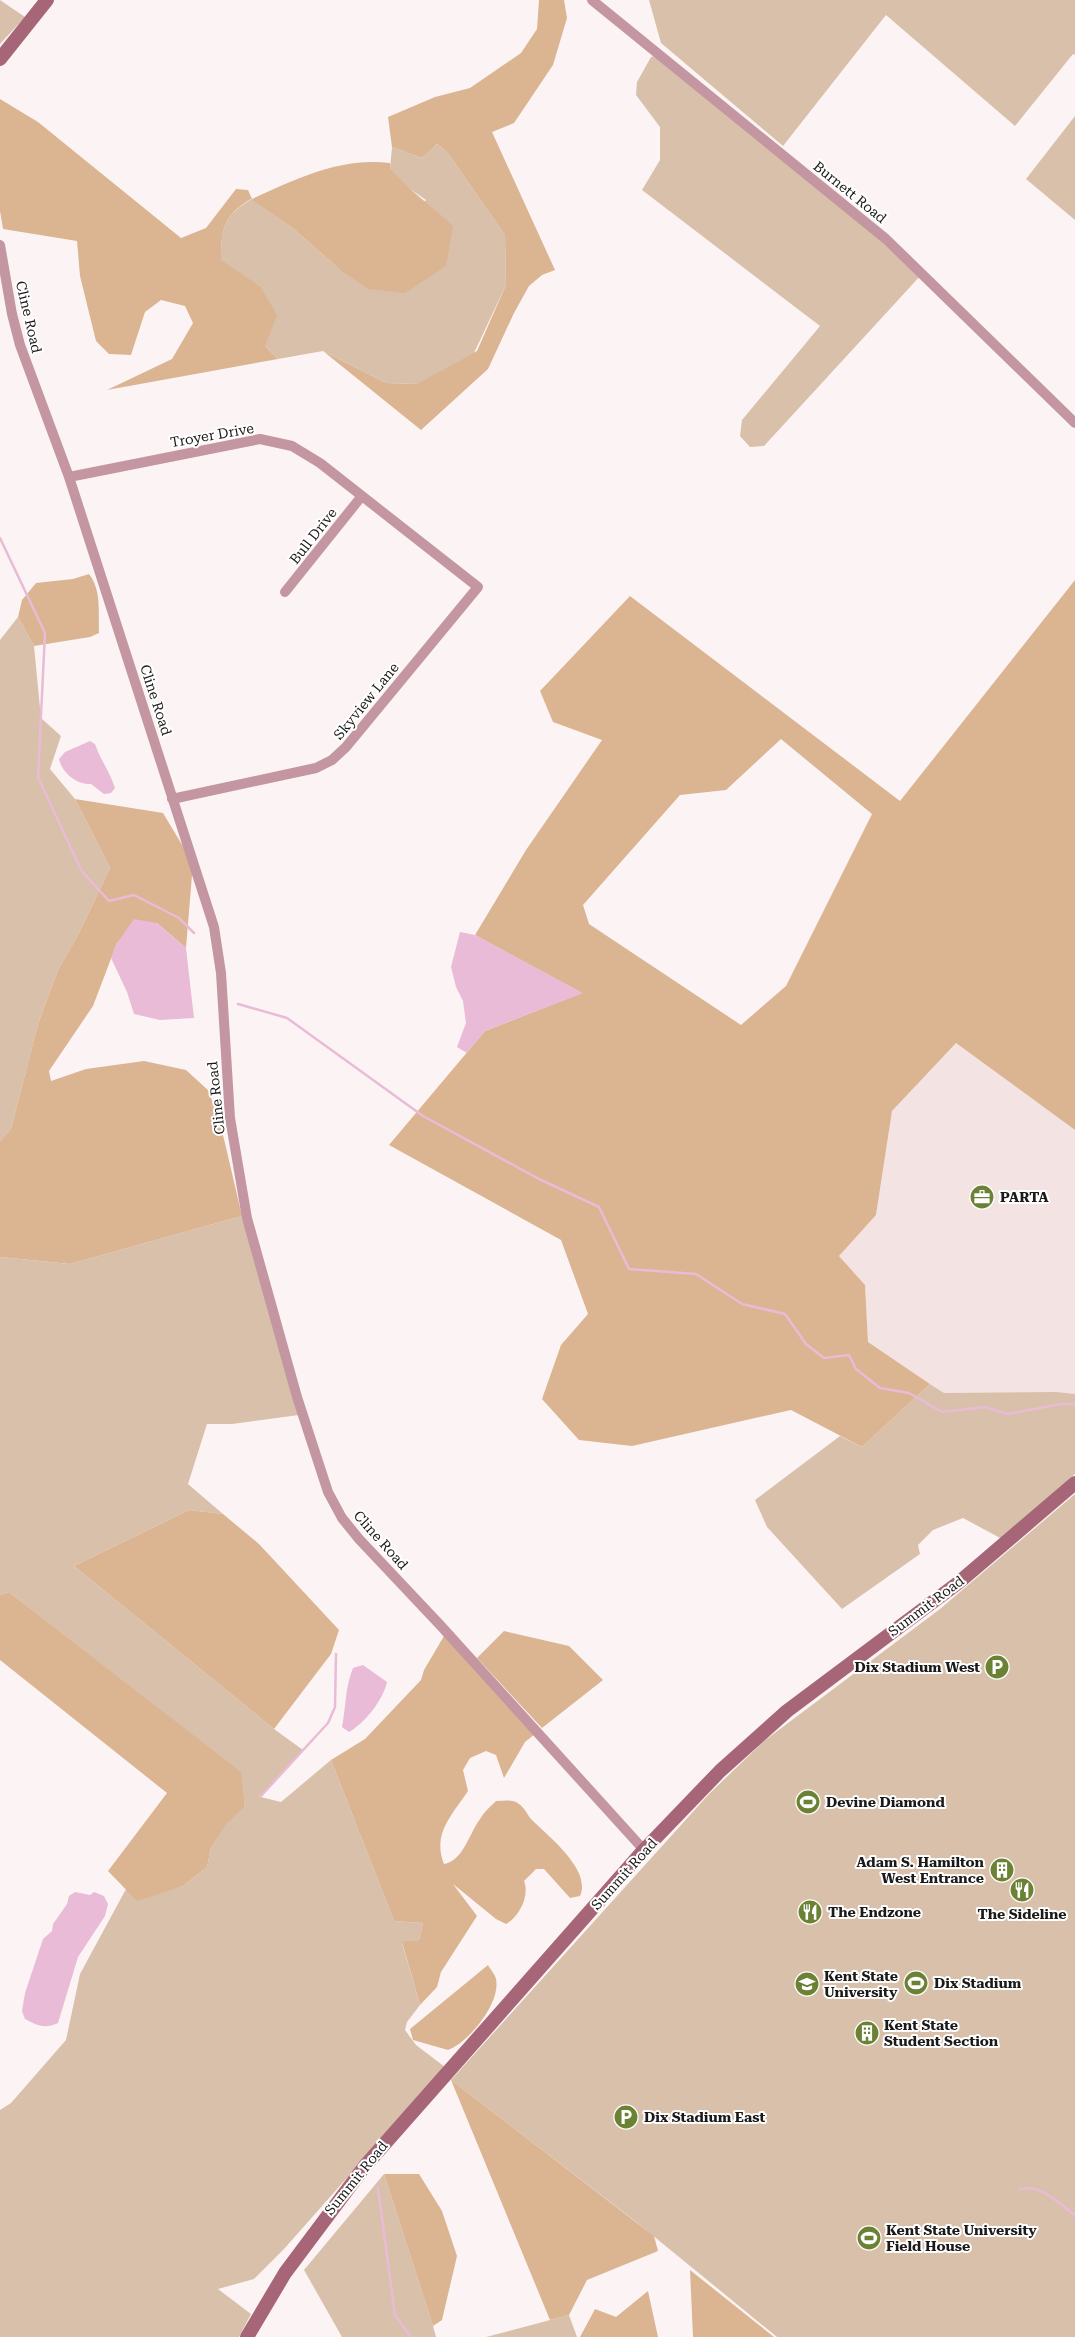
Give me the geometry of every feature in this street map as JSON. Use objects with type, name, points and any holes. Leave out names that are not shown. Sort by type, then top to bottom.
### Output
[{"type":"street","points":[[0,59],[47,0]]},
{"type":"street","name":"Burnett Road","points":[[592,0],[886,239],[1075,423]]},
{"type":"street","name":"Cline Road","points":[[0,245],[12,314],[20,345],[69,477],[216,934],[221,973],[230,1118],[247,1218],[297,1396],[328,1492],[342,1518],[359,1539],[441,1626],[644,1850]]},
{"type":"street","name":"Troyer Drive","points":[[69,477],[260,439],[281,442],[303,452],[320,463],[443,561]]},
{"type":"street","name":"Bull Drive","points":[[285,592],[361,497]]},
{"type":"street","name":"Skyview Lane","points":[[172,799],[306,771],[323,765],[339,755],[446,624],[476,592],[478,587],[474,583],[443,561]]},
{"type":"street","name":"Summit Road","points":[[246,2337],[285,2273],[330,2210],[365,2166],[644,1850],[720,1771],[787,1711],[958,1583],[1075,1483]]},
{"type":"shaded area","points":[[0,0],[25,17],[0,44]]},
{"type":"shaded area","points":[[539,0],[564,0],[567,18],[553,65],[514,123],[492,132],[555,270],[542,275],[529,286],[488,369],[421,430],[323,351],[386,383],[417,384],[477,351],[506,285],[505,235],[447,152],[437,144],[422,158],[392,147],[388,117],[435,97],[470,88],[521,53],[537,29]]},
{"type":"shaded area","points":[[649,0],[1075,0],[1075,55],[1073,54],[1015,126],[886,15],[783,146],[661,43]]},
{"type":"shaded area","points":[[659,55],[922,274],[764,446],[750,447],[740,436],[742,420],[820,326],[642,190],[660,160],[660,127],[636,95],[637,82],[651,57]]},
{"type":"shaded area","points":[[0,99],[38,122],[181,238],[206,228],[236,189],[248,190],[252,199],[302,177],[336,166],[372,162],[390,163],[390,168],[404,184],[453,226],[446,266],[405,293],[368,289],[339,269],[294,229],[251,199],[229,218],[223,232],[221,260],[260,286],[277,315],[265,346],[278,359],[107,390],[172,359],[193,323],[185,306],[161,300],[145,312],[131,355],[109,354],[96,341],[80,276],[77,241],[3,229],[0,211]]},
{"type":"shaded area","points":[[1075,116],[1075,220],[1026,179]]},
{"type":"shaded area","points":[[437,144],[447,152],[505,235],[506,285],[474,353],[418,384],[386,383],[323,351],[278,359],[265,346],[260,286],[221,261],[223,232],[229,217],[252,199],[294,229],[339,269],[426,200],[403,184],[390,168],[392,147],[422,158]]},
{"type":"shaded area","points":[[89,574],[98,595],[99,633],[90,637],[34,646],[18,617],[22,600],[36,583],[73,579]]},
{"type":"shaded area","points":[[1075,580],[1075,1130],[956,1043],[892,1111],[876,1215],[839,1256],[865,1285],[868,1342],[930,1384],[862,1447],[791,1410],[632,1446],[579,1440],[542,1399],[561,1345],[588,1314],[561,1240],[389,1145],[485,1031],[582,993],[475,935],[526,850],[602,740],[553,722],[540,691],[630,596],[900,801]],"holes":[[[781,739],[872,814],[786,986],[741,1025],[589,924],[583,905],[680,795],[726,790]]]},
{"type":"shaded area","points":[[18,617],[34,646],[41,718],[61,736],[50,769],[75,799],[110,868],[79,933],[58,970],[38,1024],[11,1129],[0,1141],[0,640]]},
{"type":"shaded area","points":[[90,741],[95,744],[113,782],[115,788],[111,793],[104,794],[91,784],[76,780],[63,769],[59,759],[65,752]]},
{"type":"shaded area","points":[[75,799],[163,813],[193,863],[186,948],[157,923],[117,943],[93,1006],[49,1071],[51,1081],[86,1069],[144,1061],[186,1070],[209,1091],[224,1139],[242,1216],[70,1264],[0,1257],[0,1141],[11,1129],[38,1024],[58,970],[79,933],[110,868]]},
{"type":"shaded area","points":[[134,919],[157,923],[186,948],[194,1018],[160,1020],[134,1014],[127,992],[111,958],[117,943]]},
{"type":"shaded area","points":[[460,932],[475,935],[583,993],[485,1031],[467,1053],[457,1047],[466,1023],[463,1001],[456,987],[451,967]]},
{"type":"shaded area","points":[[956,1043],[1075,1130],[1075,1394],[1057,1392],[944,1393],[868,1342],[865,1285],[839,1256],[876,1215],[892,1111]]},
{"type":"shaded area","points":[[242,1216],[299,1415],[232,1424],[207,1424],[188,1484],[223,1514],[189,1510],[74,1566],[274,1729],[303,1750],[261,1797],[281,1802],[331,1760],[394,1921],[423,1923],[419,1940],[402,1943],[420,2005],[407,2022],[405,2030],[416,2045],[445,2067],[284,2249],[254,2279],[218,2289],[251,2314],[239,2337],[0,2337],[0,2110],[11,2103],[66,2040],[80,1974],[126,1889],[161,1892],[183,1886],[207,1867],[211,1848],[227,1822],[245,1807],[240,1772],[9,1592],[0,1595],[0,1257],[70,1264]]},
{"type":"shaded area","points":[[930,1384],[944,1393],[1057,1392],[1075,1394],[1075,1474],[1002,1539],[963,1518],[933,1530],[918,1545],[920,1554],[842,1609],[767,1527],[755,1500],[840,1436],[862,1447]]},
{"type":"shaded area","name":"Kent State University","points":[[1075,1494],[1075,2337],[777,2337],[635,2221],[451,2080],[709,1794],[764,1741],[940,1609]]},
{"type":"shaded area","points":[[189,1510],[223,1514],[259,1544],[339,1630],[331,1654],[274,1729],[74,1566]]},
{"type":"shaded area","points":[[9,1592],[241,1772],[245,1807],[227,1823],[211,1848],[207,1867],[183,1886],[137,1901],[108,1871],[167,1793],[0,1660],[0,1595]]},
{"type":"shaded area","points":[[504,1631],[569,1646],[603,1680],[542,1728],[477,1658]]},
{"type":"shaded area","points":[[444,1636],[535,1734],[525,1742],[504,1778],[496,1755],[486,1751],[470,1758],[463,1770],[468,1791],[450,1817],[442,1834],[440,1843],[444,1864],[451,1862],[461,1852],[482,1816],[496,1801],[511,1801],[521,1805],[531,1819],[566,1854],[580,1875],[582,1886],[580,1896],[570,1898],[544,1869],[536,1869],[524,1881],[526,1893],[522,1906],[511,1921],[506,1924],[496,1919],[453,1884],[477,1916],[441,1972],[437,1987],[420,2005],[402,1942],[419,1940],[423,1923],[394,1921],[331,1760],[365,1739],[421,1680],[424,1670]]},
{"type":"shaded area","points":[[363,1665],[387,1682],[382,1696],[372,1710],[361,1723],[349,1732],[342,1727],[348,1682],[353,1668]]},
{"type":"shaded area","points":[[75,1892],[90,1895],[94,1892],[104,1896],[108,1904],[105,1916],[78,1957],[58,2023],[49,2026],[38,2025],[25,2019],[22,2011],[25,1993],[43,1939],[52,1931],[53,1924],[67,1904],[69,1896]]},
{"type":"shaded area","points":[[488,1965],[496,1979],[494,1999],[482,2020],[465,2039],[448,2050],[413,2040],[410,2029]]},
{"type":"shaded area","points":[[451,2080],[654,2236],[658,2251],[587,2280],[569,2315],[550,2320]]},
{"type":"shaded area","points":[[384,2174],[436,2337],[342,2337],[304,2270]]},
{"type":"shaded area","points":[[384,2174],[419,2174],[442,2211],[457,2256],[442,2320],[433,2326]]},
{"type":"shaded area","points":[[690,2270],[774,2337],[693,2337]]},
{"type":"shaded area","points":[[648,2291],[658,2337],[580,2337],[595,2309],[616,2317]]},
{"type":"shaded area","points":[[569,2315],[577,2337],[486,2337]]},
{"type":"waterway","points":[[0,538],[45,633],[38,777],[81,870],[109,901],[134,895],[179,918],[194,933]]},
{"type":"waterway","points":[[238,1004],[287,1018],[423,1116],[539,1179],[599,1207],[629,1269],[696,1274],[742,1304],[785,1314],[806,1344],[824,1358],[849,1355],[856,1369],[880,1388],[909,1393],[942,1412],[985,1407],[1008,1414],[1061,1404],[1075,1404]]},
{"type":"waterway","points":[[260,1797],[328,1723],[335,1707],[336,1654]]},
{"type":"waterway","points":[[378,2188],[395,2315],[411,2337]]},
{"type":"waterway","points":[[1020,2189],[1028,2188],[1043,2192],[1075,2215]]},
{"type":"place","name":"PARTA","points":[[982,1197]]},
{"type":"place","name":"Dix Stadium West","points":[[997,1667]]},
{"type":"place","name":"Devine Diamond","points":[[808,1802]]},
{"type":"place","name":"Adam S. Hamilton West Entrance","points":[[1002,1870]]},
{"type":"place","name":"The Sideline","points":[[1022,1890]]},
{"type":"place","name":"The Endzone","points":[[810,1912]]},
{"type":"place","name":"Dix Stadium","points":[[916,1983]]},
{"type":"place","name":"Kent State University","points":[[807,1984]]},
{"type":"place","name":"Kent State Student Section","points":[[867,2033]]},
{"type":"place","name":"Dix Stadium East","points":[[626,2117]]},
{"type":"place","name":"Kent State University Field House","points":[[869,2238]]}]
